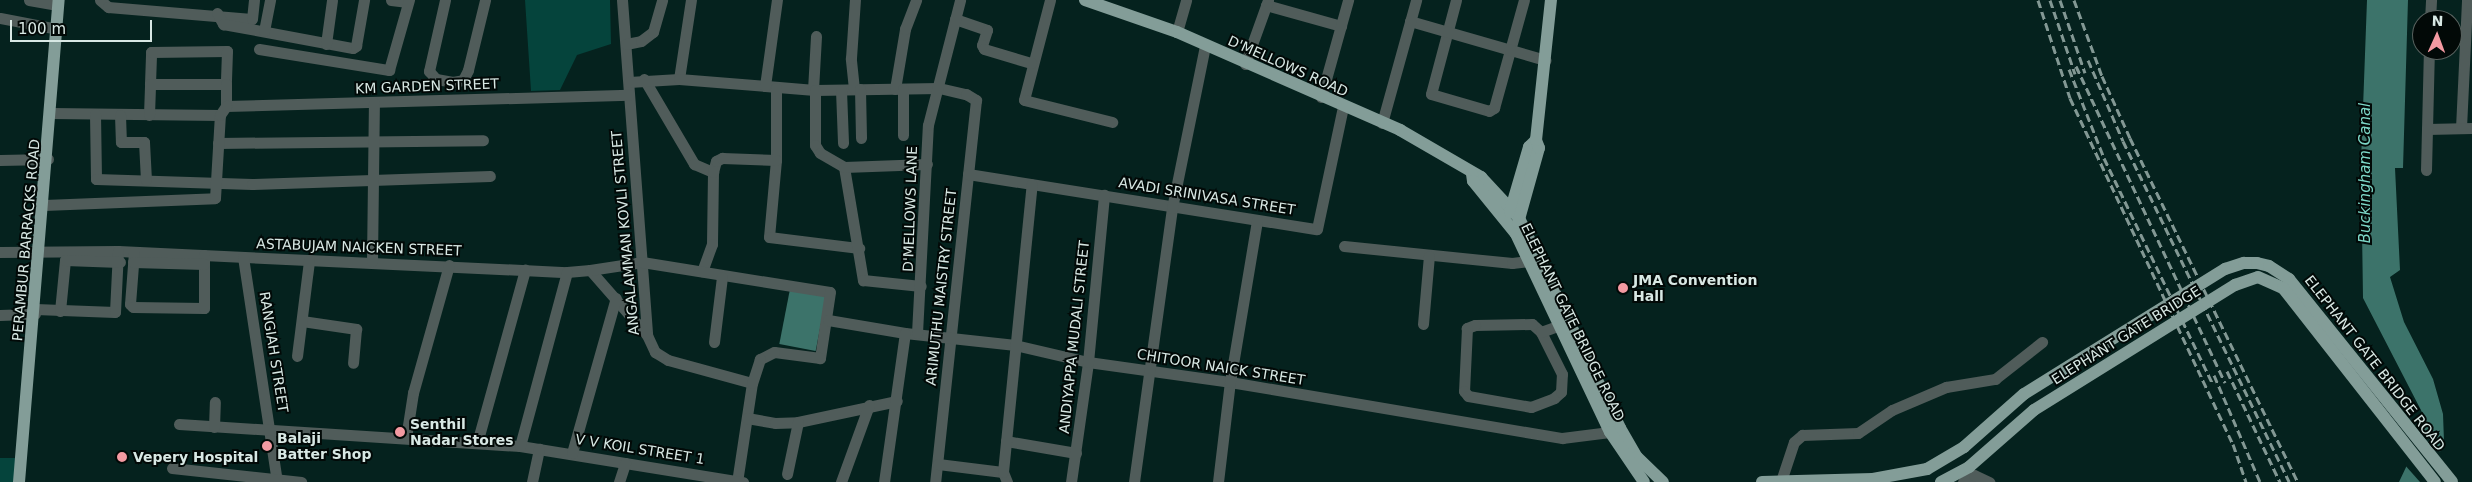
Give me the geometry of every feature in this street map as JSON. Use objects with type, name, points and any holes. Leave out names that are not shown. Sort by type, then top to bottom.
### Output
[{"type":"main road","name":"D'MELLOWS ROAD","points":[[1085,0],[1100,3],[1177,32],[1245,64],[1400,130],[1472,174],[1481,177],[1511,207],[1514,220]]},
{"type":"main road","points":[[1552,0],[1536,140],[1539,148],[1514,220],[1620,428],[1637,457],[1663,482]]},
{"type":"main road","name":"PERAMBUR BARRACKS ROAD","points":[[19,482],[52,113],[59,3]]},
{"type":"main road","points":[[1511,207],[1529,146],[1536,140]]},
{"type":"main road","name":"D'MELLOWS ROAD","points":[[1472,174],[1473,181],[1514,220]]},
{"type":"main road","name":"ELEPHANT GATE BRIDGE ROAD","points":[[1514,220],[1516,234],[1535,260],[1560,325],[1610,432],[1644,482]]},
{"type":"main road","name":"ELEPHANT GATE BRIDGE ROAD","points":[[2225,269],[2244,263],[2257,263],[2269,266],[2289,279],[2410,442]]},
{"type":"main road","name":"ELEPHANT GATE BRIDGE","points":[[1781,481],[1873,479],[1926,469],[1964,447],[2024,394],[2225,269]]},
{"type":"main road","name":"ELEPHANT GATE BRIDGE ROAD","points":[[2235,285],[2258,277],[2283,288],[2442,480]]},
{"type":"main road","name":"ELEPHANT GATE BRIDGE","points":[[1941,482],[1969,467],[2034,410],[2235,285]]},
{"type":"main road","points":[[1762,482],[1781,481]]},
{"type":"street","points":[[29,0],[59,3]]},
{"type":"street","points":[[100,0],[108,7],[218,14],[252,19],[254,0]]},
{"type":"street","points":[[264,31],[270,0]]},
{"type":"street","points":[[326,44],[332,0]]},
{"type":"street","points":[[218,14],[223,24],[355,48],[364,0]]},
{"type":"street","points":[[259,49],[389,70],[408,1],[392,0]]},
{"type":"street","points":[[445,0],[429,71],[436,79],[453,82],[463,80],[468,70],[485,0]]},
{"type":"street","name":"ANGALAMMAN KOVLI STREET","points":[[622,0],[647,335],[655,352],[668,360],[752,383]]},
{"type":"street","points":[[626,44],[641,40],[653,32],[662,0]]},
{"type":"street","points":[[679,79],[691,0]]},
{"type":"street","points":[[777,0],[771,87],[776,160],[769,237],[859,248]]},
{"type":"street","points":[[854,0],[851,58],[857,89],[861,138]]},
{"type":"street","points":[[903,134],[899,89],[905,29],[916,0]]},
{"type":"street","name":"D'MELLOWS LANE","points":[[917,333],[922,286],[928,125],[960,0]]},
{"type":"street","points":[[1050,0],[1031,63],[1024,101],[1112,122]]},
{"type":"street","points":[[1177,32],[1186,0]]},
{"type":"street","points":[[1321,97],[1348,0]]},
{"type":"street","points":[[1382,123],[1416,0]]},
{"type":"street","points":[[1456,0],[1431,90],[1434,96],[1492,110],[1524,0]]},
{"type":"street","points":[[2427,129],[2466,128],[2467,0]]},
{"type":"street","points":[[1245,64],[1267,2],[1341,26]]},
{"type":"street","points":[[0,18],[57,29]]},
{"type":"street","points":[[955,19],[987,30],[982,45],[984,49],[1031,63]]},
{"type":"street","points":[[1410,22],[1545,60]]},
{"type":"street","points":[[816,36],[814,90],[815,145],[820,153],[844,167],[927,164]]},
{"type":"street","points":[[1134,482],[1151,372],[1172,208],[1205,46]]},
{"type":"street","points":[[44,205],[215,198],[218,143],[226,84],[227,51],[151,52],[149,116]]},
{"type":"street","points":[[2426,170],[2429,60]]},
{"type":"street","points":[[629,82],[679,79],[814,90],[939,88]]},
{"type":"street","points":[[644,80],[694,164],[713,172]]},
{"type":"street","points":[[150,84],[226,84]]},
{"type":"street","name":"ARIMUTHU MAISTRY STREET","points":[[935,482],[977,104],[972,98],[939,88]]},
{"type":"street","points":[[841,90],[843,143]]},
{"type":"street","name":"KM GARDEN STREET","points":[[52,113],[149,116],[374,103],[629,95]]},
{"type":"street","points":[[372,261],[374,103]]},
{"type":"street","name":"AVADI SRINIVASA STREET","points":[[968,174],[1104,195],[1172,208],[1317,229],[1343,107]]},
{"type":"street","points":[[94,114],[96,179],[217,182],[490,176]]},
{"type":"street","points":[[120,115],[121,142],[144,142],[146,180]]},
{"type":"street","points":[[218,143],[483,140]]},
{"type":"street","points":[[702,271],[712,244],[713,172],[716,162],[722,158],[776,160]]},
{"type":"street","points":[[0,160],[48,159]]},
{"type":"street","points":[[844,167],[863,280],[922,286]]},
{"type":"street","points":[[938,464],[1005,477],[1006,440],[1032,184]]},
{"type":"street","name":"ANDIYAPPA MUDALI STREET","points":[[1072,482],[1088,362],[1104,195]]},
{"type":"street","points":[[1218,482],[1230,382],[1257,220]]},
{"type":"street","points":[[1344,246],[1512,263],[1535,260]]},
{"type":"street","name":"ASTABUJAM NAICKEN STREET","points":[[0,252],[40,251],[119,257],[204,259],[244,257],[309,261],[372,261],[567,272],[642,262],[702,271],[722,277],[830,292],[828,320]]},
{"type":"street","points":[[1423,324],[1430,256]]},
{"type":"street","points":[[0,315],[60,310],[115,312],[119,257],[65,260],[60,310]]},
{"type":"street","points":[[134,257],[131,306],[193,309],[205,306],[204,259]]},
{"type":"street","name":"RANGIAH STREET","points":[[244,257],[277,481]]},
{"type":"street","points":[[297,356],[309,261]]},
{"type":"street","points":[[406,438],[413,393],[448,265]]},
{"type":"street","points":[[477,443],[525,270]]},
{"type":"street","points":[[590,270],[647,335]]},
{"type":"street","points":[[520,446],[567,272]]},
{"type":"street","points":[[714,342],[722,277]]},
{"type":"street","points":[[572,453],[616,298]]},
{"type":"street","points":[[739,481],[752,383],[760,359],[774,352],[819,359],[828,320]]},
{"type":"street","name":"CHITOOR NAICK STREET","points":[[828,320],[905,333],[1015,345],[1088,362],[1230,382],[1562,438],[1610,432]]},
{"type":"street","points":[[302,321],[356,330],[353,363]]},
{"type":"street","points":[[1532,324],[1542,332],[1562,374],[1561,392],[1531,407],[1468,396],[1464,391],[1466,328],[1475,325],[1532,324]]},
{"type":"street","points":[[1542,332],[1560,325]]},
{"type":"street","points":[[884,482],[897,401],[905,333]]},
{"type":"street","points":[[1781,481],[1794,442],[1802,435],[1858,432],[1892,410],[1946,387],[1995,378],[2042,342]]},
{"type":"street","points":[[747,418],[776,423],[798,422],[869,405],[897,401]]},
{"type":"street","points":[[214,427],[215,402]]},
{"type":"street","points":[[841,482],[869,405]]},
{"type":"street","points":[[787,474],[798,422]]},
{"type":"street","name":"V V KOIL STREET 1","points":[[179,424],[520,446],[625,463],[684,477],[739,481]]},
{"type":"street","points":[[1006,440],[1076,453]]},
{"type":"street","points":[[532,482],[538,448]]},
{"type":"street","points":[[619,482],[625,463]]},
{"type":"street","points":[[172,468],[277,481],[301,482]]},
{"type":"street","points":[[1963,482],[1974,475],[1988,482]]},
{"type":"shaded area","points":[[525,0],[610,0],[611,44],[577,55],[560,90],[531,91]]},
{"type":"shaded area","points":[[0,458],[16,458],[16,482],[0,482]]},
{"type":"water","name":"Buckingham Canal","points":[[2367,0],[2408,0],[2403,168],[2395,168],[2400,270],[2390,277],[2404,322],[2433,379],[2443,414],[2444,441],[2429,482],[2399,482],[2425,427],[2424,416],[2363,298],[2361,162]]},
{"type":"water","points":[[790,289],[826,296],[816,351],[779,344]]},
{"type":"pier","points":[[2422,431],[2442,454],[2431,482],[2420,482],[2404,464]]},
{"type":"railway","points":[[2038,0],[2070,98],[2233,444],[2246,482]]},
{"type":"railway","points":[[2050,0],[2075,74]]},
{"type":"railway","points":[[2060,0],[2085,73]]},
{"type":"railway","points":[[2074,0],[2102,76],[2130,138],[2298,482]]},
{"type":"railway","points":[[2088,60],[2123,141],[2289,482]]},
{"type":"railway","points":[[2076,66],[2225,383]]},
{"type":"railway","points":[[2069,69],[2104,158],[2213,384]]},
{"type":"railway","points":[[2227,371],[2280,482]]},
{"type":"railway","points":[[2214,375],[2260,482]]},
{"type":"place","name":"JMA Convention Hall","points":[[1623,288]]},
{"type":"place","name":"Senthil Nadar Stores","points":[[400,432]]},
{"type":"place","name":"Balaji Batter Shop","points":[[267,446]]},
{"type":"place","name":"Vepery Hospital","points":[[122,457]]}]
